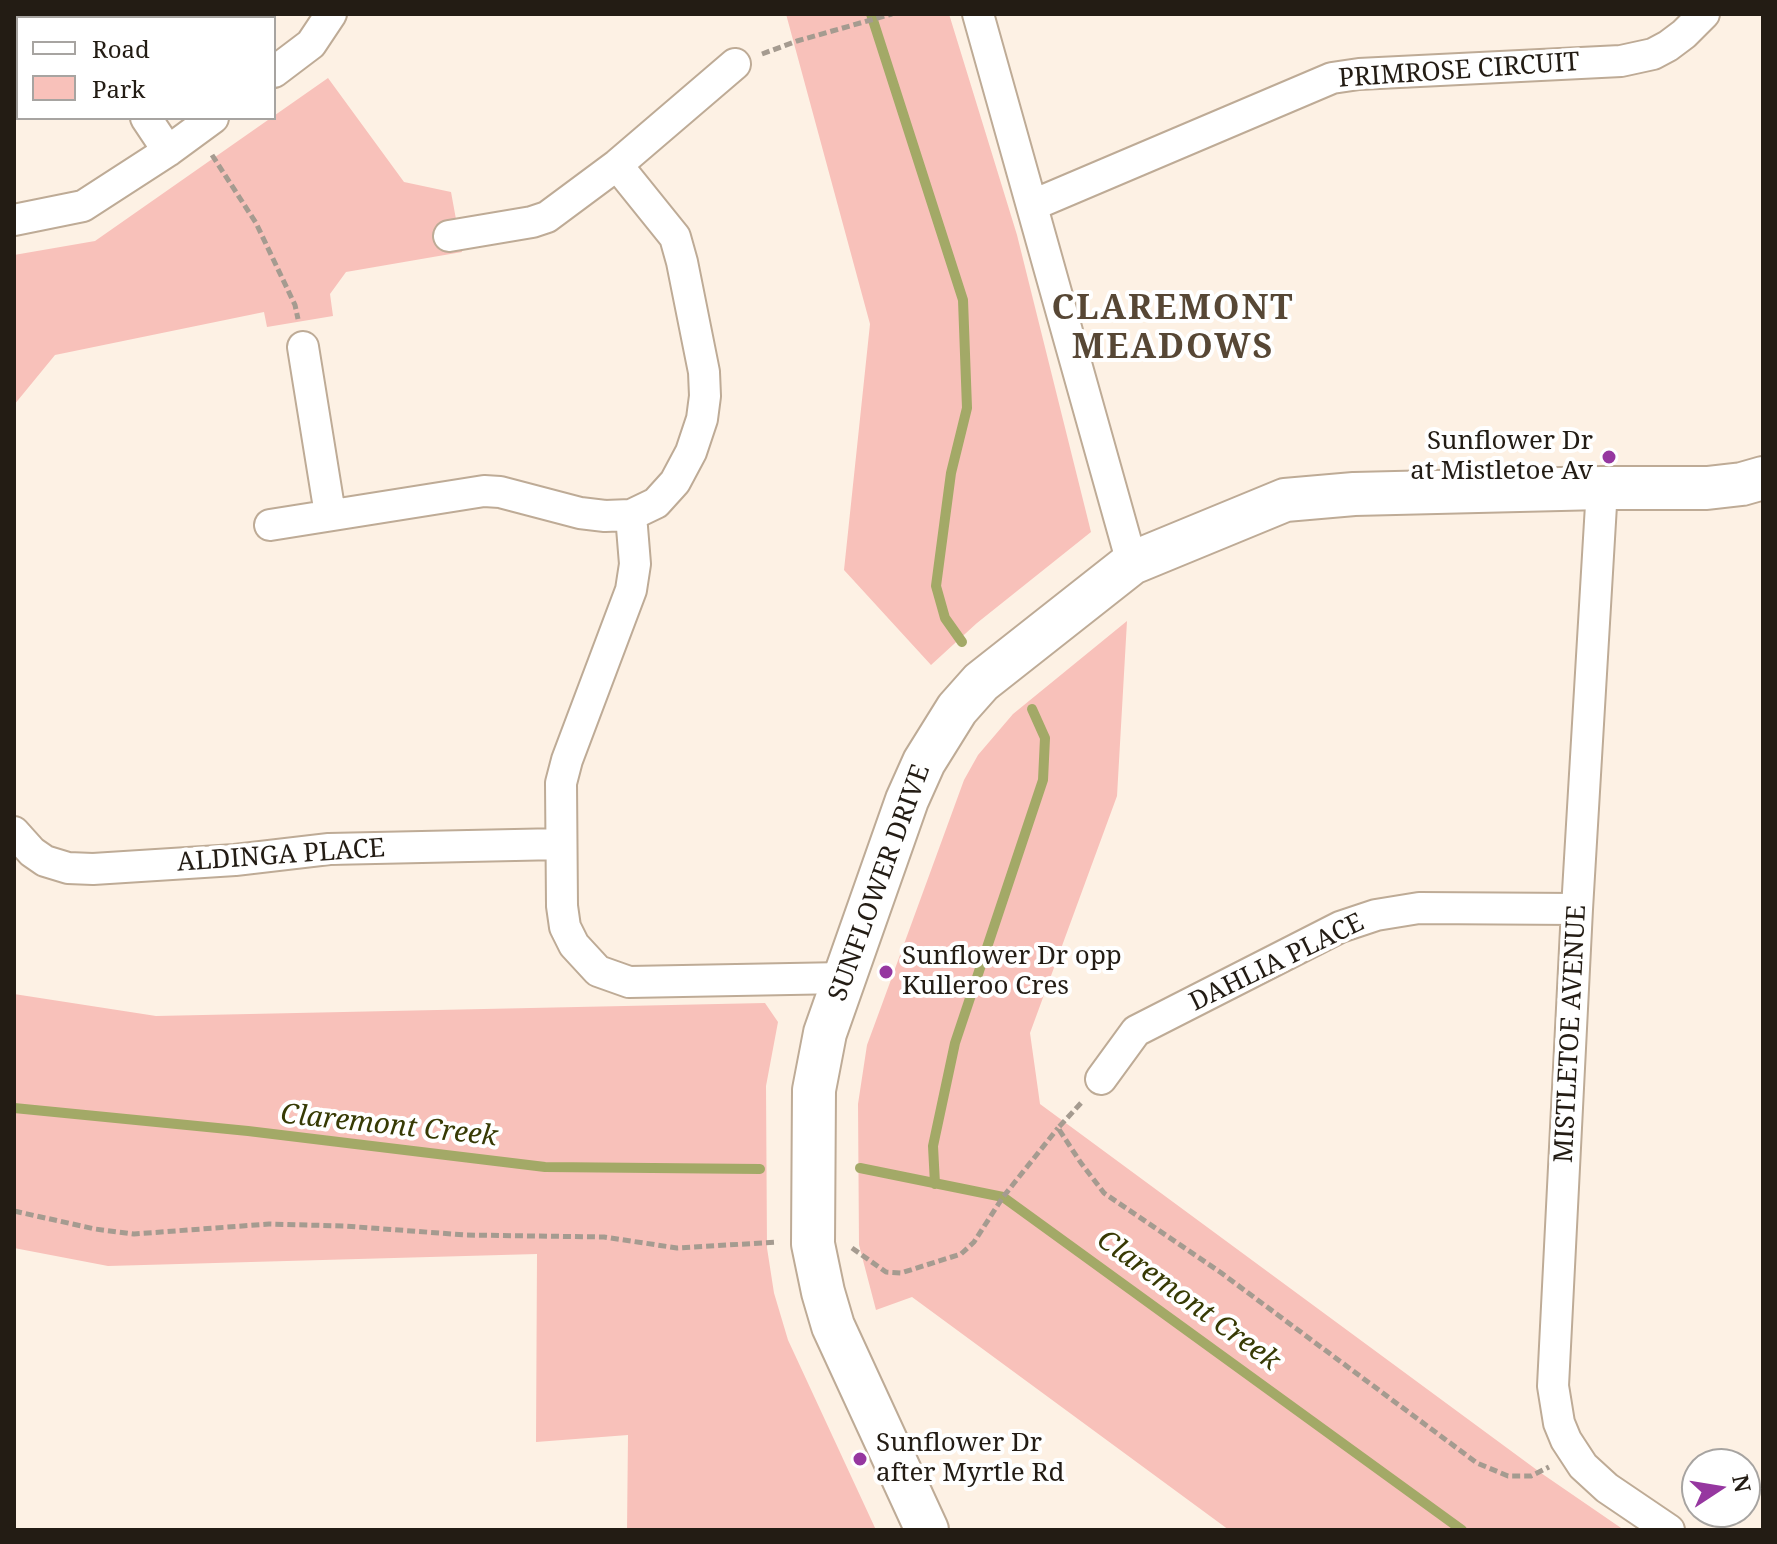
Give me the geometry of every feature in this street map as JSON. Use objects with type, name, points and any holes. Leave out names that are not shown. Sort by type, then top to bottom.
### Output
[{"type":"street","points":[[276,70],[311,44],[331,14]]},
{"type":"street","points":[[978,14],[1132,563]]},
{"type":"street","name":"PRIMROSE CIRCUIT","points":[[1033,205],[1332,78],[1359,74],[1621,61],[1653,54],[1668,46],[1704,14]]},
{"type":"street","points":[[449,236],[547,217],[617,165],[735,64]]},
{"type":"street","points":[[147,120],[168,151]]},
{"type":"street","points":[[14,220],[83,206],[205,124]]},
{"type":"street","points":[[270,525],[484,491],[514,495],[580,513],[631,515],[656,503],[683,468],[702,419],[705,384],[675,237],[617,165]]},
{"type":"street","points":[[303,347],[330,514]]},
{"type":"street","name":"SUNFLOWER DRIVE","points":[[927,1530],[833,1326],[813,1244],[814,1090],[825,1033],[907,800],[924,762],[957,709],[981,682],[1132,563],[1267,506],[1304,496],[1707,488],[1733,486],[1763,478]]},
{"type":"street","name":"MISTLETOE AVENUE","points":[[1602,488],[1553,1386],[1559,1423],[1583,1466],[1607,1488],[1669,1530]]},
{"type":"street","points":[[631,515],[635,564],[631,590],[563,771],[560,798],[565,927],[585,960],[606,975],[629,982],[844,978]]},
{"type":"street","name":"ALDINGA PLACE","points":[[14,832],[45,861],[68,868],[93,869],[235,860],[329,849],[561,844]]},
{"type":"street","name":"DAHLIA PLACE","points":[[1101,1079],[1136,1031],[1340,927],[1376,915],[1419,908],[1577,909]]},
{"type":"path","points":[[735,64],[797,41],[892,14]]},
{"type":"path","points":[[205,124],[295,305],[303,347]]},
{"type":"path","points":[[14,1211],[95,1229],[134,1234],[269,1224],[466,1235],[604,1237],[677,1248],[783,1242],[813,1244],[852,1247],[886,1272],[901,1273],[961,1254],[974,1242],[1003,1197],[1101,1079]]},
{"type":"path","points":[[1058,1128],[1104,1193],[1220,1272],[1477,1463],[1508,1476],[1531,1476],[1575,1455]]},
{"type":"green space","points":[[786,14],[949,14],[1017,235],[1091,532],[977,623],[931,665],[844,570],[870,324]]},
{"type":"green space","points":[[328,78],[404,182],[451,192],[462,252],[346,272],[330,294],[333,316],[267,327],[264,312],[55,355],[14,405],[14,255],[95,241],[268,120],[276,120],[276,114]]},
{"type":"green space","points":[[1127,621],[1117,796],[1030,1033],[1040,1104],[1541,1473],[1624,1530],[1229,1530],[912,1297],[876,1310],[859,1245],[858,1104],[867,1045],[964,780],[978,755],[1013,714]]},
{"type":"green space","points":[[14,994],[156,1016],[765,1003],[778,1022],[766,1086],[767,1248],[774,1293],[788,1340],[876,1530],[627,1530],[628,1435],[536,1442],[537,1254],[108,1266],[14,1248]]},
{"type":"waterway","points":[[871,14],[963,300],[967,408],[951,473],[936,586],[945,618],[962,642]]},
{"type":"waterway","points":[[935,1184],[933,1146],[955,1043],[1043,780],[1045,738],[1032,709]]},
{"type":"waterway","name":"Claremont Creek","points":[[14,1108],[248,1131],[545,1167],[760,1169]]},
{"type":"waterway","name":"Claremont Creek","points":[[860,1168],[1003,1197],[1462,1530]]},
{"type":"place","name":"Sunflower Dr at Mistletoe Av","points":[[1609,457]]},
{"type":"place","name":"Sunflower Dr opp Kulleroo Cres","points":[[886,972]]},
{"type":"place","name":"Sunflower Dr after Myrtle Rd","points":[[860,1459]]},
{"type":"district","name":"CLAREMONT MEADOWS","points":[[1173,328]]}]
